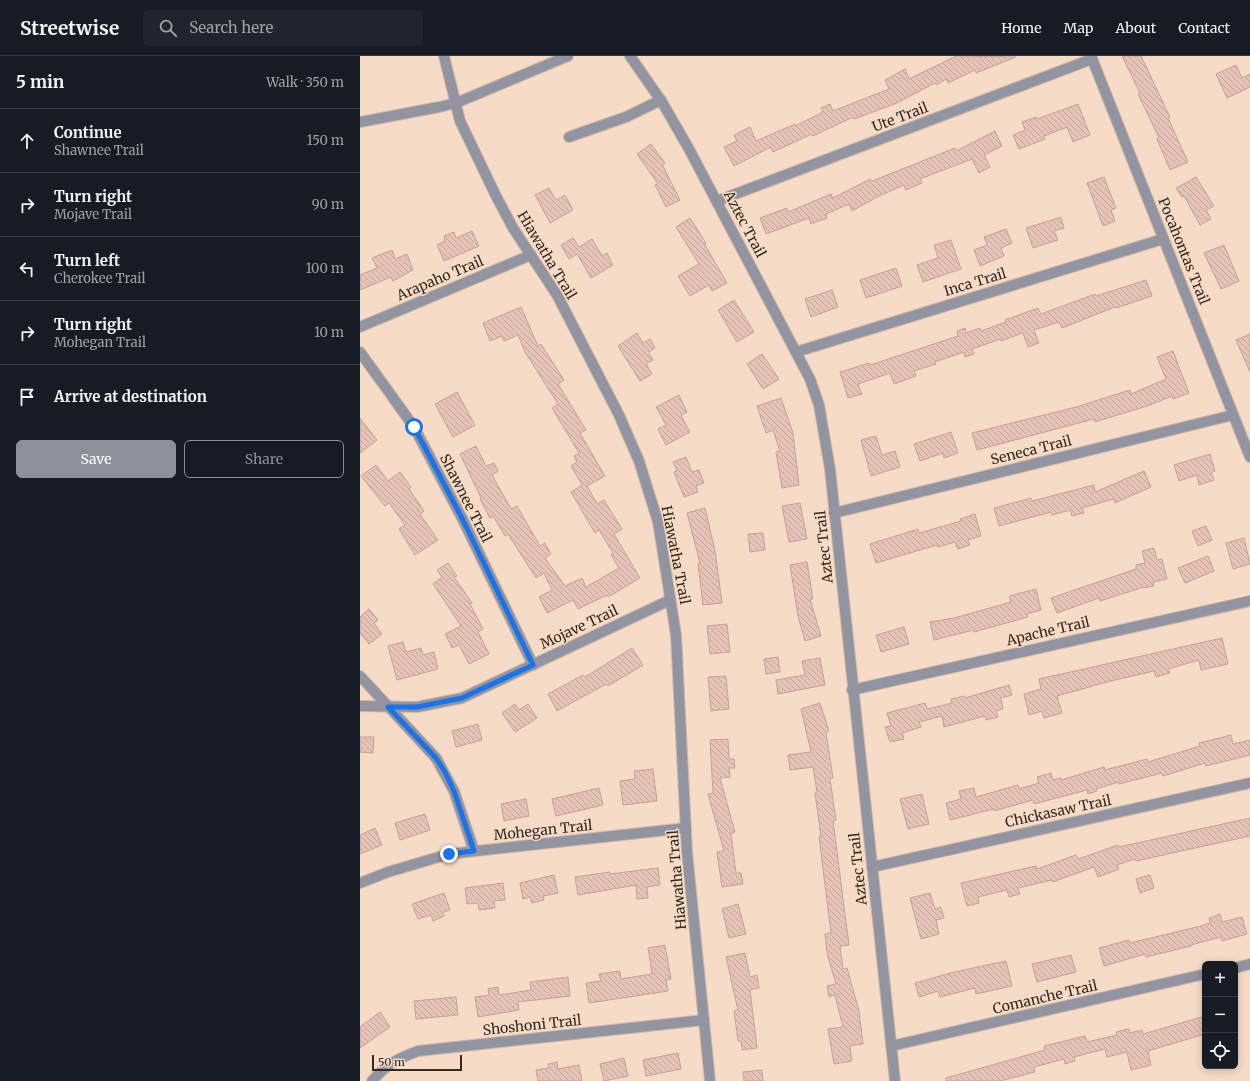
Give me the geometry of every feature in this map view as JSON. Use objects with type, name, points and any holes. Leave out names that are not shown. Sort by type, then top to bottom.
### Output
[{"type":"street","name":"Hiawatha Trail","points":[[444,56],[460,121],[496,196],[556,295],[619,415],[639,461],[658,522],[676,634],[686,828],[710,1081]]},
{"type":"street","points":[[360,122],[440,108],[456,103],[568,56]]},
{"type":"street","name":"Aztec Trail","points":[[630,56],[661,100],[717,202],[810,379],[819,405],[827,448],[895,1081]]},
{"type":"street","name":"Ute Trail","points":[[717,202],[1092,58]]},
{"type":"street","name":"Pocahontas Trail","points":[[1092,58],[1250,457]]},
{"type":"street","points":[[569,137],[626,117],[661,100]]},
{"type":"street","name":"Inca Trail","points":[[796,352],[1164,238]]},
{"type":"street","name":"Arapaho Trail","points":[[360,327],[531,255]]},
{"type":"street","name":"Shawnee Trail","points":[[360,352],[414,427],[463,520],[533,665]]},
{"type":"street","name":"Seneca Trail","points":[[834,512],[1234,415]]},
{"type":"street","name":"Mojave Trail","points":[[360,706],[417,707],[462,698],[670,600]]},
{"type":"street","name":"Apache Trail","points":[[852,690],[1250,601]]},
{"type":"street","points":[[360,676],[436,758],[454,791],[474,851]]},
{"type":"street","name":"Chickasaw Trail","points":[[872,867],[1250,783]]},
{"type":"street","name":"Mohegan Trail","points":[[360,883],[388,872],[449,854],[686,828]]},
{"type":"street","points":[[1238,967],[1250,964]]},
{"type":"street","name":"Comanche Trail","points":[[891,1046],[1202,975]]},
{"type":"street","name":"Shoshoni Trail","points":[[372,1081],[384,1067],[400,1058],[418,1051],[704,1020]]},
{"type":"building","points":[[956,56],[1016,57],[976,73],[975,70],[948,83],[946,79],[936,85],[935,83],[897,103],[854,119],[853,117],[813,136],[812,134],[773,152],[771,147],[734,166],[724,147],[737,141],[734,135],[750,127],[756,141],[795,124],[795,126],[823,112],[821,108],[830,104],[833,111],[889,89],[885,80],[905,69],[909,79]]},
{"type":"building","points":[[1122,56],[1141,56],[1170,117],[1168,118],[1188,162],[1170,170],[1157,139],[1159,138]]},
{"type":"building","points":[[1236,65],[1242,78],[1250,74],[1250,87],[1227,98],[1216,74]]},
{"type":"building","points":[[1078,104],[1090,135],[1073,142],[1067,127],[1044,136],[1045,139],[1019,149],[1013,135],[1025,130],[1022,122],[1036,117],[1037,119]]},
{"type":"building","points":[[995,131],[1002,146],[984,155],[990,167],[979,173],[972,159],[920,179],[922,183],[906,190],[904,185],[879,196],[852,211],[849,204],[826,214],[827,218],[811,224],[809,218],[766,234],[760,218],[787,208],[788,212],[831,194],[833,198],[870,179],[872,181],[955,148],[956,151]]},
{"type":"building","points":[[651,144],[665,163],[662,164],[680,200],[666,207],[655,185],[658,184],[637,154]]},
{"type":"building","points":[[1104,177],[1116,208],[1111,210],[1115,221],[1103,226],[1087,183]]},
{"type":"building","points":[[1196,177],[1214,206],[1206,210],[1211,219],[1200,225],[1184,196],[1182,197],[1176,188]]},
{"type":"building","points":[[549,188],[556,200],[565,195],[573,210],[550,223],[535,195]]},
{"type":"building","points":[[1061,217],[1064,228],[1054,231],[1058,240],[1033,248],[1026,228]]},
{"type":"building","points":[[690,218],[706,243],[705,245],[727,283],[712,291],[709,285],[690,296],[678,276],[699,264],[676,227]]},
{"type":"building","points":[[1006,229],[1012,243],[1001,248],[1004,256],[980,266],[974,250],[987,245],[984,237]]},
{"type":"building","points":[[472,231],[479,246],[444,261],[437,245],[445,241],[444,236],[454,232],[456,238]]},
{"type":"building","points":[[573,238],[579,247],[592,239],[602,256],[607,253],[613,265],[591,278],[577,254],[569,259],[561,245]]},
{"type":"building","points":[[951,240],[961,269],[923,282],[917,265],[938,258],[934,245]]},
{"type":"building","points":[[1224,245],[1239,281],[1221,289],[1204,253]]},
{"type":"building","points":[[392,250],[395,259],[407,254],[413,270],[393,281],[391,277],[360,290],[360,275],[377,268],[372,258]]},
{"type":"building","points":[[896,268],[902,286],[866,298],[860,280]]},
{"type":"building","points":[[1146,280],[1152,296],[1116,308],[1115,307],[1062,328],[1059,322],[1034,330],[1039,343],[1028,347],[1023,333],[1001,341],[1001,339],[972,349],[974,354],[965,357],[964,352],[935,362],[936,364],[914,371],[916,376],[894,384],[890,373],[858,384],[862,394],[848,398],[840,372],[869,363],[870,365],[958,336],[957,331],[965,328],[966,333],[980,328],[981,331],[1006,322],[1005,320],[1038,308],[1041,314],[1095,294],[1096,296]]},
{"type":"building","points":[[832,290],[838,307],[811,317],[805,299]]},
{"type":"building","points":[[734,300],[754,332],[737,342],[718,310]]},
{"type":"building","points":[[521,307],[538,346],[541,344],[564,380],[558,384],[586,430],[580,433],[605,476],[587,486],[597,504],[604,500],[622,529],[614,534],[640,578],[608,597],[607,595],[578,609],[573,600],[547,613],[539,597],[552,590],[544,573],[536,578],[508,534],[505,536],[493,516],[490,518],[460,454],[476,446],[486,466],[494,463],[498,471],[492,475],[511,509],[517,506],[540,546],[545,543],[551,554],[545,558],[565,586],[582,578],[586,587],[619,568],[611,555],[613,553],[599,530],[595,533],[571,492],[582,485],[571,466],[577,462],[574,456],[579,453],[552,408],[558,404],[525,352],[518,335],[504,341],[502,336],[490,341],[483,323]]},
{"type":"building","points":[[637,333],[643,343],[650,339],[655,348],[648,352],[653,360],[646,364],[652,374],[640,381],[618,346]]},
{"type":"building","points":[[1250,334],[1250,372],[1236,340]]},
{"type":"building","points":[[1173,351],[1189,393],[1173,399],[1172,396],[1150,405],[1095,422],[1094,419],[977,450],[972,433],[1076,407],[1130,390],[1131,394],[1166,379],[1157,357]]},
{"type":"building","points":[[762,354],[779,379],[763,389],[747,364]]},
{"type":"building","points":[[457,392],[475,425],[453,437],[435,404]]},
{"type":"building","points":[[679,395],[687,412],[681,415],[690,432],[666,445],[658,429],[666,425],[656,407]]},
{"type":"building","points":[[781,398],[793,433],[799,485],[782,488],[776,452],[780,451],[773,430],[766,433],[757,406]]},
{"type":"building","points":[[360,418],[377,440],[360,453]]},
{"type":"building","points":[[951,432],[958,453],[944,458],[943,453],[920,461],[914,444]]},
{"type":"building","points":[[876,436],[882,455],[895,451],[900,467],[871,476],[861,440]]},
{"type":"building","points":[[1210,454],[1215,471],[1211,473],[1214,480],[1199,485],[1197,475],[1179,481],[1174,465]]},
{"type":"building","points":[[686,457],[692,472],[699,470],[704,483],[696,486],[698,492],[684,497],[674,472],[677,471],[673,462]]},
{"type":"building","points":[[376,465],[388,481],[400,472],[411,487],[409,489],[424,511],[420,514],[438,540],[415,555],[399,529],[405,525],[389,503],[385,506],[361,476]]},
{"type":"building","points":[[1144,471],[1151,487],[1115,503],[1114,499],[1082,508],[1084,513],[1072,516],[1070,510],[1052,515],[1051,512],[999,526],[994,508],[1031,498],[1032,501],[1094,485],[1095,492]]},
{"type":"building","points":[[800,503],[807,539],[789,542],[782,506]]},
{"type":"building","points":[[705,508],[715,551],[722,603],[703,605],[698,563],[700,563],[687,513]]},
{"type":"building","points":[[975,514],[981,536],[968,540],[970,545],[958,549],[955,542],[938,547],[937,545],[876,563],[870,544],[918,529],[919,533],[961,521],[960,519]]},
{"type":"building","points":[[1206,526],[1212,540],[1198,546],[1192,531]]},
{"type":"building","points":[[763,533],[765,550],[750,552],[748,534]]},
{"type":"building","points":[[1244,538],[1250,564],[1233,569],[1226,543]]},
{"type":"building","points":[[1154,548],[1157,560],[1162,559],[1167,579],[1153,582],[1154,586],[1141,588],[1100,601],[1099,598],[1057,613],[1051,598],[1136,569],[1136,565],[1145,563],[1142,551]]},
{"type":"building","points":[[1208,556],[1214,571],[1185,583],[1178,568]]},
{"type":"building","points":[[807,562],[813,599],[810,599],[821,636],[805,641],[798,616],[790,565]]},
{"type":"building","points":[[448,563],[457,576],[454,577],[472,603],[470,604],[483,629],[478,632],[489,654],[469,664],[459,645],[452,648],[445,634],[461,626],[433,584],[442,577],[437,570]]},
{"type":"building","points":[[1036,589],[1041,610],[1027,614],[1028,617],[974,632],[974,630],[934,640],[930,622],[954,618],[1011,602],[1009,596]]},
{"type":"building","points":[[369,609],[378,620],[374,623],[382,634],[369,644],[360,633],[360,617]]},
{"type":"building","points":[[727,624],[730,652],[710,654],[707,626]]},
{"type":"building","points":[[904,627],[909,644],[881,652],[876,635]]},
{"type":"building","points":[[1222,638],[1228,664],[1201,670],[1199,660],[1168,669],[1170,673],[1156,677],[1154,671],[1111,681],[1057,696],[1062,713],[1044,718],[1042,711],[1029,715],[1024,694],[1041,689],[1039,679]]},
{"type":"building","points":[[403,642],[406,652],[421,648],[423,655],[434,652],[438,669],[397,680],[388,646]]},
{"type":"building","points":[[632,648],[643,665],[608,686],[606,684],[557,711],[548,694],[583,675],[585,677]]},
{"type":"building","points":[[778,657],[780,672],[766,674],[764,659]]},
{"type":"building","points":[[820,658],[825,685],[778,694],[776,680],[805,675],[802,661]]},
{"type":"building","points":[[726,676],[729,709],[711,711],[708,677]]},
{"type":"building","points":[[1009,685],[1012,695],[1001,698],[1003,709],[996,711],[998,717],[986,720],[985,716],[944,727],[942,716],[919,722],[921,727],[902,733],[904,739],[890,742],[885,727],[891,726],[887,713],[925,703],[927,709],[952,703],[951,699],[964,696],[965,698]]},
{"type":"building","points":[[820,703],[829,731],[826,732],[833,778],[830,779],[836,820],[833,821],[849,945],[840,946],[843,969],[847,968],[859,1011],[863,1044],[850,1046],[852,1061],[834,1064],[828,1029],[843,1027],[835,995],[829,997],[827,986],[836,984],[827,953],[825,934],[831,933],[819,837],[821,837],[815,793],[817,792],[813,767],[790,770],[788,755],[811,752],[801,709]]},
{"type":"building","points":[[515,704],[519,710],[528,704],[537,718],[515,732],[502,713]]},
{"type":"building","points":[[478,724],[482,740],[456,747],[452,731]]},
{"type":"building","points":[[1231,735],[1233,744],[1250,740],[1250,755],[1206,766],[1205,763],[1163,776],[1162,773],[1119,784],[1119,782],[1096,789],[1097,791],[1088,794],[1087,790],[1034,804],[1033,800],[994,811],[994,809],[950,820],[946,803],[961,799],[959,791],[974,788],[976,797],[1018,785],[1019,789],[1039,783],[1037,777],[1051,773],[1053,780],[1061,778],[1061,780],[1104,767],[1105,770],[1147,759],[1148,762],[1200,746],[1199,743]]},
{"type":"building","points":[[360,737],[374,737],[373,753],[360,752]]},
{"type":"building","points":[[728,739],[729,759],[734,759],[735,768],[729,768],[730,777],[720,778],[735,832],[731,833],[736,873],[741,873],[743,884],[722,887],[717,852],[724,851],[708,794],[713,793],[710,740]]},
{"type":"building","points":[[653,769],[657,801],[623,805],[620,781],[635,779],[634,771]]},
{"type":"building","points":[[599,788],[603,805],[556,816],[552,799]]},
{"type":"building","points":[[922,794],[929,824],[908,829],[900,799]]},
{"type":"building","points":[[526,799],[529,816],[504,821],[501,804]]},
{"type":"building","points":[[425,814],[430,830],[400,840],[395,823]]},
{"type":"building","points":[[1250,818],[1250,836],[1136,861],[1135,859],[1117,865],[1119,869],[1098,877],[1094,867],[1053,882],[1052,880],[1018,888],[1020,894],[1009,897],[1007,890],[978,897],[979,903],[967,906],[961,883],[1036,866],[1037,869],[1076,855],[1078,859],[1118,845],[1119,847]]},
{"type":"building","points":[[375,828],[382,845],[360,854],[360,835]]},
{"type":"building","points":[[658,868],[660,885],[647,887],[648,898],[637,899],[636,885],[578,895],[575,877]]},
{"type":"building","points":[[554,875],[558,893],[543,896],[544,900],[532,903],[530,897],[523,899],[520,883]]},
{"type":"building","points":[[1150,875],[1154,888],[1140,893],[1136,879]]},
{"type":"building","points":[[503,883],[505,900],[494,901],[495,908],[479,910],[478,903],[467,904],[465,888]]},
{"type":"building","points":[[444,893],[450,910],[443,912],[444,916],[433,921],[431,915],[418,919],[412,904]]},
{"type":"building","points":[[930,893],[935,909],[941,907],[944,918],[936,920],[939,934],[921,939],[910,898]]},
{"type":"building","points":[[738,904],[746,934],[729,938],[722,909]]},
{"type":"building","points":[[1220,914],[1222,922],[1242,917],[1247,934],[1222,941],[1221,937],[1146,957],[1145,954],[1104,966],[1099,948],[1129,940],[1130,943],[1197,927],[1210,923],[1209,918]]},
{"type":"building","points":[[665,945],[671,979],[666,980],[668,991],[589,1003],[586,983],[601,981],[599,974],[620,971],[621,979],[652,974],[648,948]]},
{"type":"building","points":[[745,953],[750,977],[757,975],[759,988],[750,990],[757,1048],[742,1050],[741,1041],[738,1041],[734,1011],[738,1010],[726,957]]},
{"type":"building","points":[[1071,955],[1076,972],[1037,982],[1032,964]]},
{"type":"building","points":[[1006,961],[1012,986],[976,994],[975,988],[940,997],[938,991],[919,997],[915,983],[954,972]]},
{"type":"building","points":[[568,977],[570,996],[518,1002],[519,1010],[478,1017],[475,997],[489,995],[488,989],[498,987],[499,995],[531,990],[530,982]]},
{"type":"building","points":[[456,997],[458,1015],[416,1019],[414,1001]]},
{"type":"building","points":[[380,1012],[390,1027],[360,1048],[360,1027]]},
{"type":"building","points":[[1202,1017],[1202,1035],[1148,1051],[1151,1065],[1131,1070],[1127,1052],[1107,1057],[1105,1049],[1074,1057],[1075,1061],[1065,1064],[1064,1059],[1034,1067],[1035,1072],[1000,1081],[946,1081],[946,1078],[1045,1050],[1044,1046],[1085,1036],[1087,1042],[1117,1035],[1116,1032],[1129,1029],[1130,1033],[1142,1030],[1143,1034]]},
{"type":"building","points":[[678,1053],[681,1069],[646,1076],[643,1060]]},
{"type":"building","points":[[624,1058],[628,1076],[604,1081],[600,1064]]},
{"type":"building","points":[[557,1062],[558,1069],[579,1065],[582,1081],[538,1081],[536,1070],[549,1068],[548,1064]]},
{"type":"building","points":[[762,1070],[763,1081],[744,1081],[743,1072]]},
{"type":"route","points":[[414,427],[463,520],[533,665],[462,698],[417,707],[388,707],[436,758],[454,791],[474,851],[449,854]]}]
